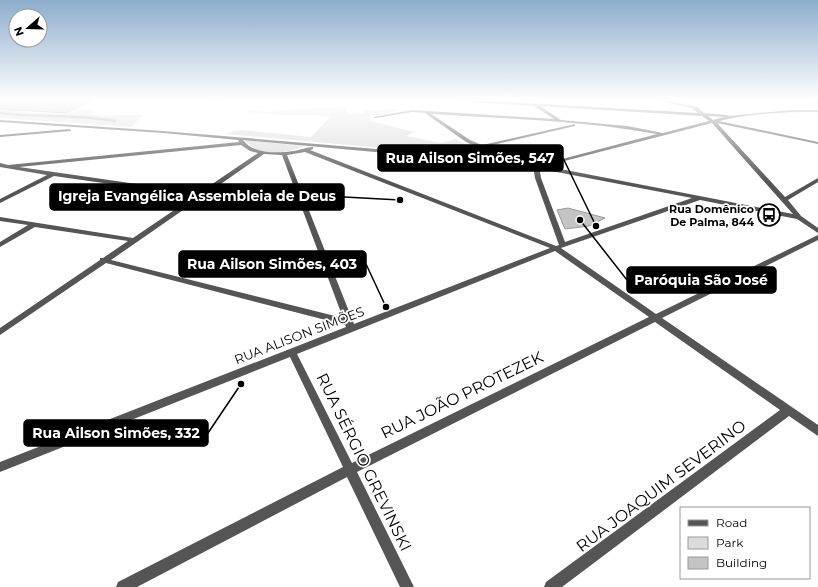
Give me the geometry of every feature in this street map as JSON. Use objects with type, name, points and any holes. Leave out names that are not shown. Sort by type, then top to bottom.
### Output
[{"type":"street","points":[[86,127],[518,163],[799,217]]},
{"type":"street","points":[[448,127],[468,141],[480,146],[550,163]]},
{"type":"street","points":[[480,146],[564,127]]},
{"type":"street","points":[[629,127],[662,135]]},
{"type":"street","points":[[539,166],[690,127]]},
{"type":"street","points":[[720,127],[784,200],[789,208],[818,231]]},
{"type":"street","points":[[746,127],[818,142]]},
{"type":"street","points":[[0,136],[96,128]]},
{"type":"street","points":[[10,166],[241,141],[262,152],[284,153],[306,150],[315,146]]},
{"type":"street","points":[[306,150],[560,247],[656,317],[818,431]]},
{"type":"street","points":[[0,332],[262,152]]},
{"type":"street","points":[[284,153],[350,326]]},
{"type":"street","points":[[0,164],[53,174],[199,195]]},
{"type":"street","points":[[539,166],[537,172],[538,178],[560,247]]},
{"type":"street","points":[[0,202],[53,174]]},
{"type":"street","points":[[784,200],[818,180]]},
{"type":"street","name":"RUA ALISON SIMÕES","points":[[0,467],[292,352],[350,326],[560,247],[699,198]]},
{"type":"street","points":[[0,219],[133,240]]},
{"type":"street","points":[[0,245],[33,225]]},
{"type":"street","name":"RUA JOÃO PROTEZEK","points":[[123,587],[349,470],[818,237]]},
{"type":"street","points":[[103,260],[350,326]]},
{"type":"street","name":"RUA SÉRGIO GREVINSKI","points":[[292,352],[407,587]]},
{"type":"street","name":"RUA JOAQUIM SEVERINO","points":[[551,587],[789,410]]},
{"type":"green space","points":[[320,127],[396,127],[414,132],[406,136],[441,143],[456,139],[469,146],[517,158],[517,160],[226,134],[232,131],[243,130],[311,137]]},
{"type":"green space","points":[[245,140],[304,146],[289,151],[273,152],[257,149]]},
{"type":"building","points":[[568,208],[605,218],[589,226],[565,229],[557,210]]},
{"type":"place","name":"Igreja Evangélica Assembleia de Deus","points":[[400,200]]},
{"type":"place","name":"Rua Domênico De Palma, 844","points":[[769,215]]},
{"type":"place","name":"Paróquia São José","points":[[580,220]]},
{"type":"place","name":"Rua Ailson Simões, 547","points":[[596,226]]},
{"type":"place","name":"Rua Ailson Simões, 403","points":[[386,307]]},
{"type":"place","name":"Rua Ailson Simões, 332","points":[[241,384]]}]
